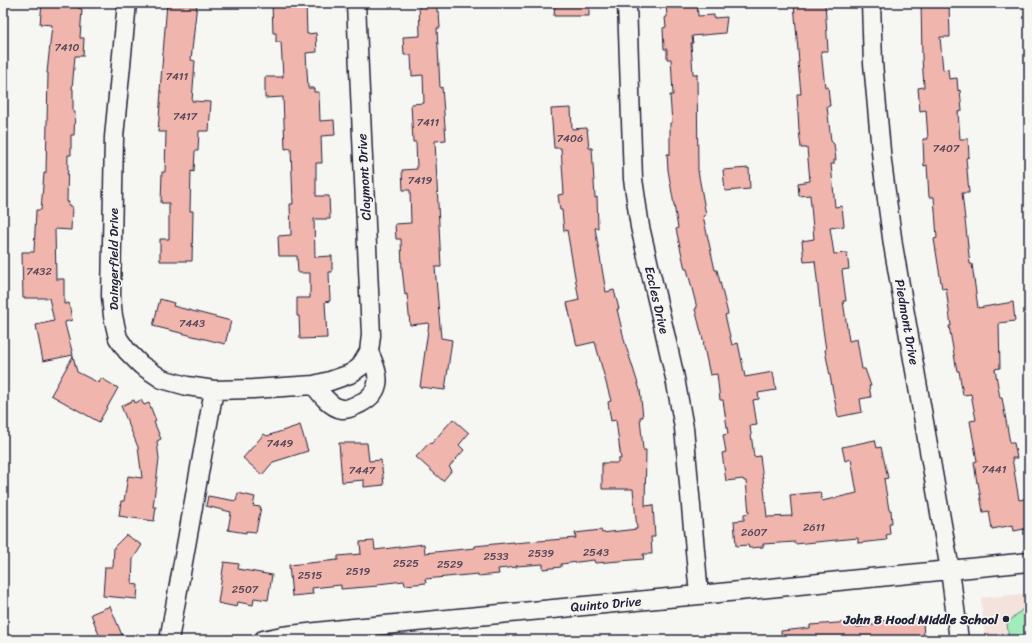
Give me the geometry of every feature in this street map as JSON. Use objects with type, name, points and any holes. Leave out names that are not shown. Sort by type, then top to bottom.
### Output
[{"type":"street","name":"Daingerfield Drive","points":[[127,3],[114,137],[111,296],[113,316],[118,338],[127,351],[141,365],[162,379],[187,386],[214,390]]},
{"type":"street","name":"Claymont Drive","points":[[214,390],[314,385],[350,374],[360,367],[369,352],[371,335],[356,3]]},
{"type":"street","name":"Eccles Drive","points":[[628,3],[633,179],[640,227],[675,378],[684,428],[699,595]]},
{"type":"street","name":"Piedmont Drive","points":[[871,3],[873,63],[883,170],[893,245],[950,570],[959,640]]},
{"type":"street","name":"Claymont Drive","points":[[314,385],[326,400],[342,409],[353,407],[366,401],[375,391],[378,379],[376,366],[369,352]]},
{"type":"street","points":[[169,640],[214,390]]},
{"type":"street","name":"Quinto Drive","points":[[262,640],[282,636],[343,629],[1029,562]]},
{"type":"shaded area","name":"John B Hood Middle School","points":[[1029,593],[1029,640],[985,640],[981,598]]},
{"type":"green space","points":[[1029,607],[1029,640],[1009,640],[1007,623],[1024,608]]},
{"type":"building","points":[[42,3],[79,3],[78,8],[82,9],[80,38],[84,38],[83,56],[75,56],[72,89],[73,112],[75,112],[74,135],[71,135],[71,155],[68,155],[67,202],[69,202],[68,206],[72,206],[71,230],[55,229],[56,279],[64,279],[64,304],[69,303],[72,320],[65,322],[65,324],[73,355],[43,361],[36,325],[54,321],[49,298],[23,298],[22,252],[34,252],[36,210],[41,210],[44,173],[46,173],[47,73],[52,25],[40,24]]},
{"type":"building","points":[[167,3],[197,3],[191,60],[195,61],[192,101],[211,102],[209,131],[199,131],[198,151],[195,151],[194,172],[191,171],[190,211],[193,211],[192,261],[160,261],[160,239],[169,239],[169,203],[161,203],[162,172],[165,172],[166,132],[158,132]]},
{"type":"building","points":[[272,3],[306,3],[307,34],[316,33],[317,52],[306,53],[308,88],[314,88],[314,92],[319,92],[320,121],[334,120],[335,135],[321,136],[322,163],[316,163],[316,196],[329,196],[330,219],[314,219],[315,257],[332,256],[332,272],[329,272],[330,301],[325,302],[327,338],[300,339],[299,316],[297,316],[297,298],[310,298],[310,273],[298,273],[297,256],[279,256],[278,236],[291,235],[290,204],[293,204],[291,148],[285,149],[283,97],[265,98],[265,77],[283,77],[281,42],[276,42],[276,33],[273,33]]},
{"type":"building","points":[[419,3],[437,3],[437,12],[439,12],[440,28],[437,28],[440,88],[442,87],[446,140],[435,141],[441,267],[435,267],[441,338],[452,340],[445,390],[420,387],[429,323],[410,325],[407,294],[405,295],[402,269],[401,239],[396,239],[395,224],[411,223],[410,190],[403,190],[402,170],[417,169],[416,142],[413,142],[411,104],[424,103],[423,75],[412,76],[411,55],[404,55],[403,37],[420,36]]},
{"type":"building","points":[[555,3],[589,3],[589,16],[554,16]]},
{"type":"building","points":[[666,3],[697,3],[698,16],[714,15],[714,18],[727,17],[725,33],[692,36],[693,74],[697,74],[698,171],[706,215],[703,216],[715,270],[717,270],[728,314],[725,315],[732,345],[738,343],[745,377],[773,372],[776,390],[758,393],[759,399],[753,400],[757,425],[750,426],[754,457],[760,456],[767,517],[792,516],[790,495],[820,492],[822,501],[857,493],[851,459],[845,461],[842,447],[875,440],[877,448],[881,447],[888,478],[884,479],[889,510],[891,510],[892,523],[889,523],[890,534],[886,535],[887,540],[858,543],[858,538],[795,544],[795,542],[763,544],[763,547],[749,548],[748,545],[736,546],[734,521],[744,520],[744,514],[749,513],[746,481],[743,479],[726,481],[722,453],[726,452],[723,435],[728,434],[723,400],[720,400],[717,374],[710,375],[704,343],[695,309],[697,308],[687,269],[685,269],[676,229],[678,228],[668,170],[667,154],[670,154],[670,123],[672,123],[670,95],[673,95],[671,59],[667,59],[667,49],[664,49],[663,28],[666,27]]},
{"type":"building","points":[[825,3],[828,51],[821,51],[825,87],[828,87],[830,106],[827,106],[831,141],[834,144],[836,160],[834,160],[834,164],[831,164],[835,207],[842,206],[844,226],[830,228],[834,254],[847,253],[849,269],[842,270],[846,301],[843,301],[849,341],[857,339],[862,369],[865,369],[871,386],[869,386],[871,397],[860,399],[862,412],[838,417],[825,350],[815,261],[804,262],[802,241],[814,239],[810,195],[799,196],[798,183],[810,181],[807,148],[801,148],[799,130],[797,94],[801,94],[794,4]]},
{"type":"building","points":[[921,3],[949,3],[950,37],[940,37],[943,70],[948,69],[949,79],[957,78],[962,111],[958,112],[960,139],[968,139],[969,157],[966,158],[969,193],[962,193],[970,264],[972,264],[978,308],[1013,302],[1015,321],[999,323],[1000,368],[995,369],[1010,443],[1014,443],[1017,458],[1012,458],[1019,500],[1029,498],[1029,528],[1014,531],[1013,525],[992,529],[989,511],[983,512],[974,462],[977,461],[970,421],[976,420],[971,394],[963,395],[949,326],[951,326],[946,288],[942,289],[934,239],[937,238],[934,197],[929,197],[927,165],[924,166],[923,139],[928,139],[926,110],[920,111],[918,88],[924,87]]},
{"type":"building","points":[[571,108],[572,129],[587,128],[589,148],[592,148],[595,198],[597,197],[598,228],[595,228],[606,292],[614,290],[625,343],[640,390],[643,417],[640,417],[643,450],[646,450],[645,506],[653,505],[655,537],[651,537],[652,554],[643,554],[644,559],[595,563],[594,560],[561,564],[561,567],[543,569],[543,564],[516,566],[517,567],[498,569],[499,574],[478,576],[478,574],[425,579],[426,583],[405,585],[404,581],[378,584],[378,586],[341,589],[341,585],[312,588],[313,594],[292,596],[289,565],[338,560],[338,556],[361,554],[360,542],[374,541],[375,550],[424,544],[425,553],[514,542],[576,538],[575,533],[601,530],[602,533],[637,529],[633,489],[602,489],[602,463],[618,463],[618,459],[621,459],[616,420],[611,421],[608,402],[611,401],[595,342],[577,346],[567,303],[579,300],[567,230],[564,231],[562,210],[560,210],[558,195],[564,194],[561,148],[554,148],[551,109]]},
{"type":"building","points":[[749,168],[750,189],[725,191],[723,170]]},
{"type":"building","points":[[160,299],[174,303],[173,306],[231,321],[225,344],[153,326]]},
{"type":"building","points":[[73,356],[77,372],[99,383],[101,378],[118,388],[99,422],[51,395]]},
{"type":"building","points":[[134,400],[135,403],[141,400],[144,405],[149,403],[156,421],[154,422],[161,439],[157,441],[159,459],[153,507],[156,507],[154,521],[119,516],[121,501],[124,501],[128,476],[142,478],[138,447],[121,406]]},
{"type":"building","points":[[453,419],[469,433],[459,445],[464,450],[449,467],[452,470],[443,481],[416,457],[430,442],[431,444]]},
{"type":"building","points":[[300,425],[308,451],[273,462],[262,475],[243,458],[264,434],[267,436]]},
{"type":"building","points":[[339,443],[367,443],[369,461],[381,460],[384,485],[364,487],[364,480],[342,482]]},
{"type":"building","points":[[238,493],[255,497],[253,506],[261,507],[256,532],[246,531],[246,533],[228,530],[231,512],[206,506],[208,496],[236,501]]},
{"type":"building","points":[[126,535],[142,545],[133,559],[132,584],[138,585],[137,599],[103,596],[105,567],[113,567],[114,547]]},
{"type":"building","points":[[224,562],[239,564],[238,569],[272,575],[268,600],[254,598],[253,605],[238,602],[237,607],[218,603]]},
{"type":"building","points":[[110,606],[124,640],[101,640],[91,614]]},
{"type":"building","points":[[923,618],[924,640],[782,640],[781,631],[810,628],[810,625],[851,622],[857,627],[880,624],[880,621]]},
{"type":"place","name":"John B Hood Middle School","points":[[1006,619]]}]
